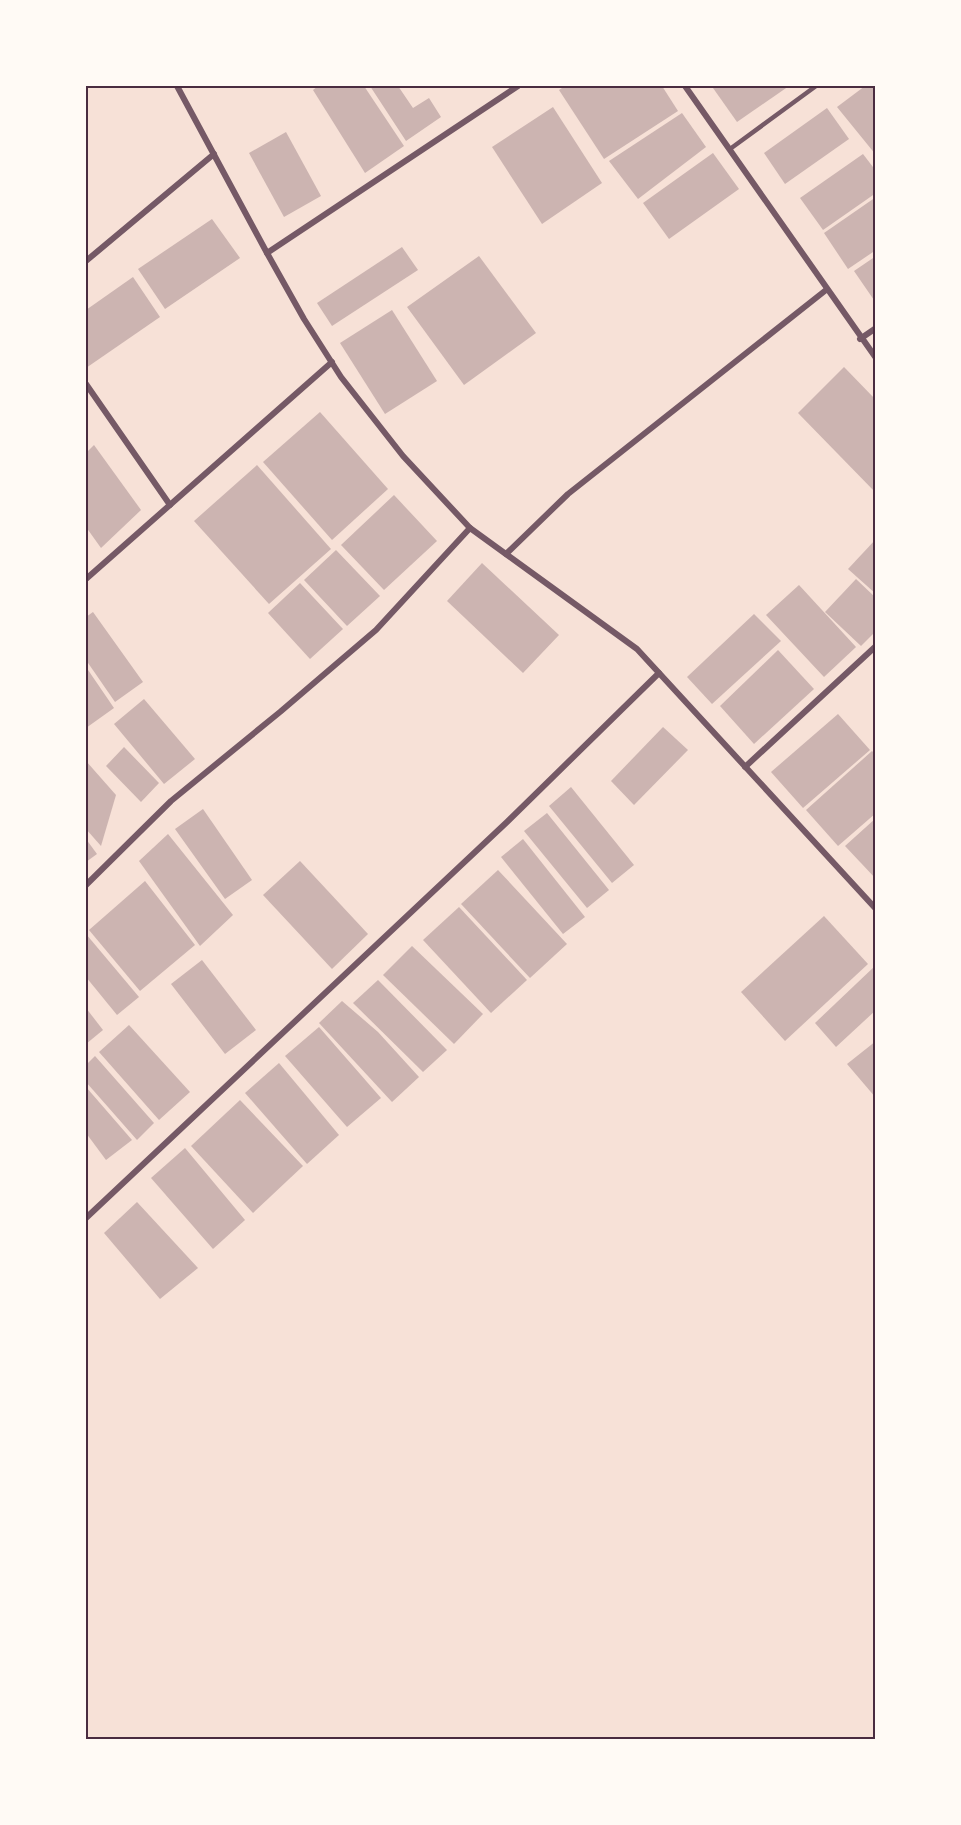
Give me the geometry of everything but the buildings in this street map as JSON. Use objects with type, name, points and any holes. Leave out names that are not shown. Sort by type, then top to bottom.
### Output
[{"type":"street","points":[[177,86],[267,253],[340,377],[403,456],[470,528],[637,649],[876,909]]},
{"type":"street","points":[[267,253],[518,86]]},
{"type":"street","points":[[685,86],[826,290],[876,358]]},
{"type":"street","points":[[86,261],[214,154]]},
{"type":"street","points":[[506,554],[568,494],[826,290]]},
{"type":"street","points":[[861,339],[876,328]]},
{"type":"street","points":[[86,579],[332,362]]},
{"type":"street","points":[[86,384],[170,505]]},
{"type":"street","points":[[86,885],[171,801],[376,630],[470,528]]},
{"type":"street","points":[[745,767],[876,646]]},
{"type":"street","points":[[86,1218],[507,822],[659,673]]},
{"type":"lane","points":[[730,148],[816,86]]}]
